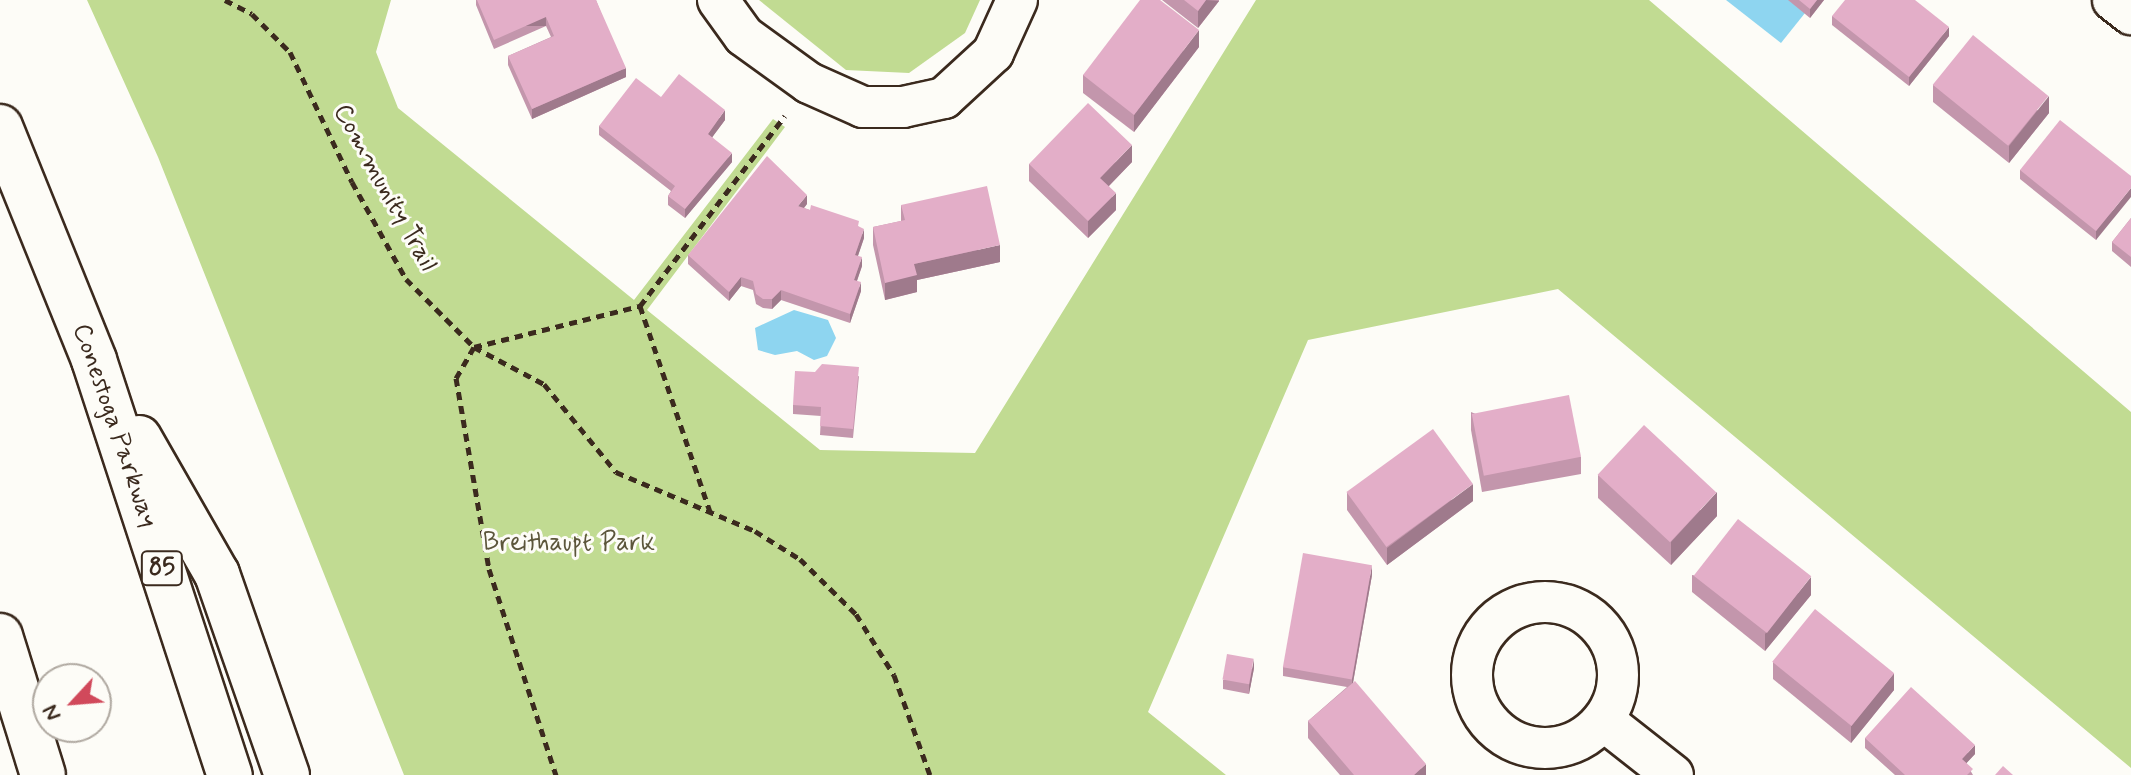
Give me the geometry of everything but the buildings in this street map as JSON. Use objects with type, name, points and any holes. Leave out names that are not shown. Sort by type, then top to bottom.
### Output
[{"type":"highway","name":"Conestoga Parkway","points":[[0,127],[94,360],[230,775]]},
{"type":"highway","points":[[94,360],[217,574],[287,775]]},
{"type":"highway","points":[[0,636],[43,775]]},
{"type":"street","points":[[718,0],[744,36],[809,83],[863,107],[903,107],[944,98],[993,53],[1017,0]]},
{"type":"street","points":[[2113,0],[2131,14]]},
{"type":"street","points":[[1603,720],[1673,775]]},
{"type":"path","name":"Community Trail","points":[[225,0],[252,14],[290,52],[352,182],[406,279],[474,347],[544,384],[616,472],[755,531],[800,559],[856,614],[894,675],[930,775]]},
{"type":"path","points":[[556,775],[489,569],[456,378],[474,347],[640,306],[809,83]]},
{"type":"path","points":[[640,306],[710,512]]},
{"type":"green space","name":"Breithaupt Park","points":[[87,0],[391,0],[376,52],[398,108],[634,300],[773,119],[785,127],[647,310],[820,450],[975,453],[1256,0],[1649,0],[2131,412],[2131,768],[1558,289],[1308,340],[1148,712],[1226,775],[404,775],[158,157]]},
{"type":"green space","points":[[759,0],[980,0],[965,33],[909,73],[846,70]]},
{"type":"water","points":[[1726,0],[1789,0],[1805,13],[1781,43]]},
{"type":"water","points":[[794,310],[828,320],[836,338],[827,356],[814,360],[797,351],[775,355],[758,350],[755,328]]}]
